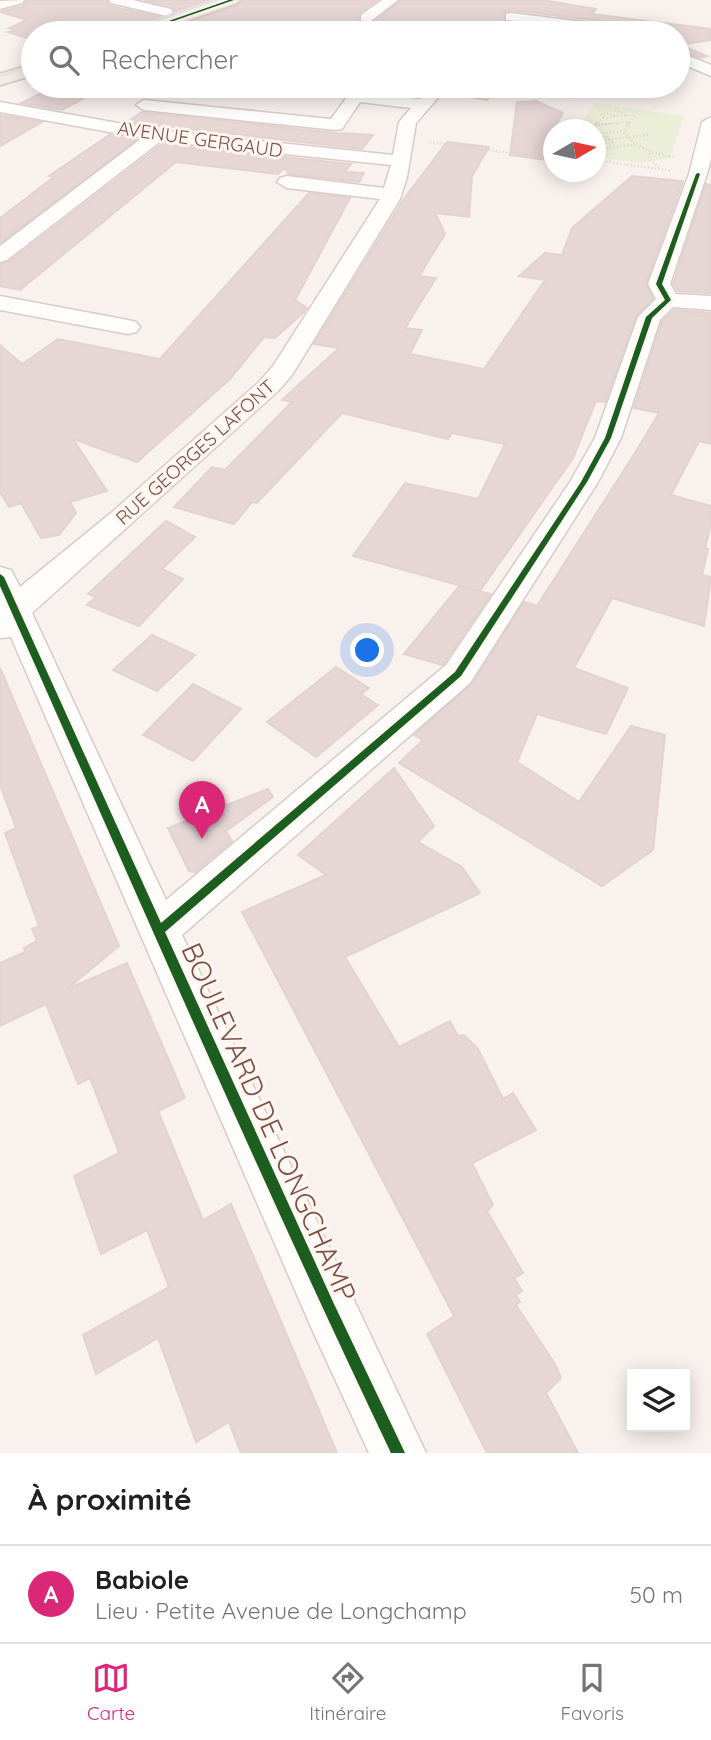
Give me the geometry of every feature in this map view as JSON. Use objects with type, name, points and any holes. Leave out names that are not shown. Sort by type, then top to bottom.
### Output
[{"type":"main road","points":[[142,21],[203,0]]},
{"type":"main road","points":[[171,21],[232,0]]},
{"type":"main road","points":[[0,69],[21,62]]},
{"type":"main road","points":[[0,80],[21,73]]},
{"type":"street","points":[[0,5],[17,0]]},
{"type":"street","points":[[116,0],[166,12]]},
{"type":"street","points":[[366,18],[391,0]]},
{"type":"street","points":[[507,21],[527,0]]},
{"type":"street","points":[[690,62],[711,71]]},
{"type":"street","points":[[144,105],[336,125],[355,98]]},
{"type":"street","name":"RUE GEORGES LAFONT","points":[[5,606],[29,596],[121,519],[268,387],[294,353],[392,195],[408,122],[428,98]]},
{"type":"street","name":"AVENUE GERGAUD","points":[[0,107],[157,135],[401,161]]},
{"type":"street","points":[[668,300],[659,284],[690,173],[711,122]]},
{"type":"street","points":[[0,256],[157,135]]},
{"type":"street","points":[[286,182],[392,195]]},
{"type":"street","points":[[158,931],[458,674],[584,482],[608,438],[649,317],[668,300],[711,303]]},
{"type":"street","points":[[0,303],[128,327]]},
{"type":"street","name":"BOULEVARD DE LONGCHAMP","points":[[5,606],[398,1453]]},
{"type":"path","points":[[600,108],[604,116]]},
{"type":"path","points":[[612,116],[615,110],[626,115]]},
{"type":"path","points":[[622,112],[628,110]]},
{"type":"path","points":[[593,117],[636,115],[624,131],[606,138]]},
{"type":"path","points":[[604,116],[595,125],[630,121]]},
{"type":"path","points":[[612,116],[630,121]]},
{"type":"path","points":[[612,116],[617,123]]},
{"type":"path","points":[[624,131],[627,138],[649,153],[674,157]]},
{"type":"path","points":[[610,140],[648,135]]},
{"type":"path","points":[[606,137],[614,143],[606,142]]},
{"type":"path","points":[[418,140],[526,155],[543,154]]},
{"type":"path","points":[[606,146],[635,145]]},
{"type":"path","points":[[649,153],[650,160],[661,169]]},
{"type":"path","points":[[606,161],[690,173]]},
{"type":"green space","points":[[595,103],[684,116],[670,158],[640,163],[606,158],[606,119],[584,119]]},
{"type":"building","points":[[27,0],[106,0],[110,6],[159,17],[148,21],[25,21],[27,20],[0,12],[23,6]]},
{"type":"building","points":[[144,0],[209,0],[175,12],[172,6]]},
{"type":"building","points":[[243,0],[377,0],[359,13],[358,21],[192,21],[238,5]]},
{"type":"building","points":[[401,0],[542,0],[596,9],[592,14],[648,21],[600,21],[511,10],[504,12],[504,21],[375,21]]},
{"type":"building","points":[[21,23],[21,36],[8,32],[15,30],[9,28]]},
{"type":"building","points":[[690,26],[711,29],[711,40],[690,43]]},
{"type":"building","points":[[690,49],[707,56],[700,58],[690,54]]},
{"type":"building","points":[[31,98],[84,98],[62,110],[21,103]]},
{"type":"building","points":[[536,101],[563,113],[559,119],[543,119],[543,160],[510,155],[517,102]]},
{"type":"building","points":[[142,112],[373,135],[362,149],[127,122]]},
{"type":"building","points":[[0,115],[42,122],[0,146]]},
{"type":"building","points":[[109,135],[136,140],[0,243],[0,218],[54,177],[49,176]]},
{"type":"building","points":[[447,142],[489,147],[472,176],[469,217],[435,213],[445,234],[419,276],[436,278],[405,328],[422,330],[410,354],[484,369],[545,280],[519,276],[545,253],[562,255],[572,228],[632,176],[683,181],[646,283],[653,299],[636,316],[605,402],[596,401],[573,458],[480,591],[353,556],[405,483],[478,499],[505,444],[452,433],[448,439],[342,413],[257,503],[252,502],[234,524],[174,507],[212,467],[225,470],[292,402],[282,400],[339,348],[314,344],[403,200]]},
{"type":"building","points":[[162,144],[351,164],[345,172],[364,173],[359,182],[289,174],[284,168],[278,174],[176,162],[20,290],[0,286],[0,264],[9,262]]},
{"type":"building","points":[[706,184],[711,185],[711,293],[678,291],[673,284]]},
{"type":"building","points":[[309,193],[350,198],[295,300],[307,308],[304,312],[275,338],[264,337],[230,379],[137,462],[73,439],[107,491],[70,502],[76,513],[59,535],[41,538],[21,503],[9,507],[0,492],[0,345],[22,364],[58,339],[160,359]]},
{"type":"building","points":[[674,310],[711,313],[711,444],[699,441],[671,495],[711,506],[711,524],[705,548],[708,549],[702,575],[711,577],[704,626],[612,598],[574,668],[628,688],[606,734],[537,714],[517,762],[579,802],[631,726],[665,735],[653,850],[602,886],[399,763],[423,740],[414,735],[472,684],[524,602],[537,606],[635,453],[659,413],[634,408],[662,321]]},
{"type":"building","points":[[166,521],[195,537],[162,569],[183,579],[139,626],[87,605],[96,597],[88,594]]},
{"type":"building","points":[[459,586],[491,594],[444,663],[442,665],[404,654]]},
{"type":"building","points":[[152,635],[195,655],[157,691],[113,670]]},
{"type":"building","points":[[336,667],[369,688],[361,694],[378,705],[316,757],[267,722]]},
{"type":"building","points":[[0,668],[119,946],[67,989],[127,963],[185,1098],[158,1111],[203,1220],[231,1204],[337,1453],[241,1453],[229,1422],[196,1442],[158,1338],[96,1374],[83,1335],[169,1287],[147,1230],[101,1254],[74,1176],[119,1153],[90,1078],[78,1084],[46,1004],[0,1026],[0,963],[25,952],[24,948],[37,941],[32,929],[39,926],[5,833],[16,828],[0,785]]},
{"type":"building","points":[[193,684],[241,709],[193,761],[143,735]]},
{"type":"building","points":[[394,768],[434,826],[418,842],[462,867],[480,893],[345,957],[399,1047],[450,1021],[458,1036],[464,1035],[478,1049],[503,1099],[513,1093],[536,1130],[472,1163],[493,1205],[487,1211],[523,1273],[514,1278],[522,1291],[516,1295],[520,1302],[516,1305],[555,1364],[561,1378],[546,1393],[578,1453],[487,1453],[427,1334],[454,1316],[242,912],[326,875],[298,855]]},
{"type":"building","points":[[268,789],[273,797],[226,831],[232,841],[195,872],[189,871],[168,828]]},
{"type":"tram line","points":[[152,21],[214,0]]},
{"type":"tram line","points":[[0,76],[21,69]]},
{"type":"cycle path","points":[[171,21],[232,0]]},
{"type":"cycle path","points":[[158,931],[458,674],[584,482],[608,438],[649,317],[668,300],[659,284],[698,174]]},
{"type":"cycle path","points":[[0,577],[329,1309],[398,1453]]},
{"type":"place","name":"Babiole","points":[[202,839]]}]
